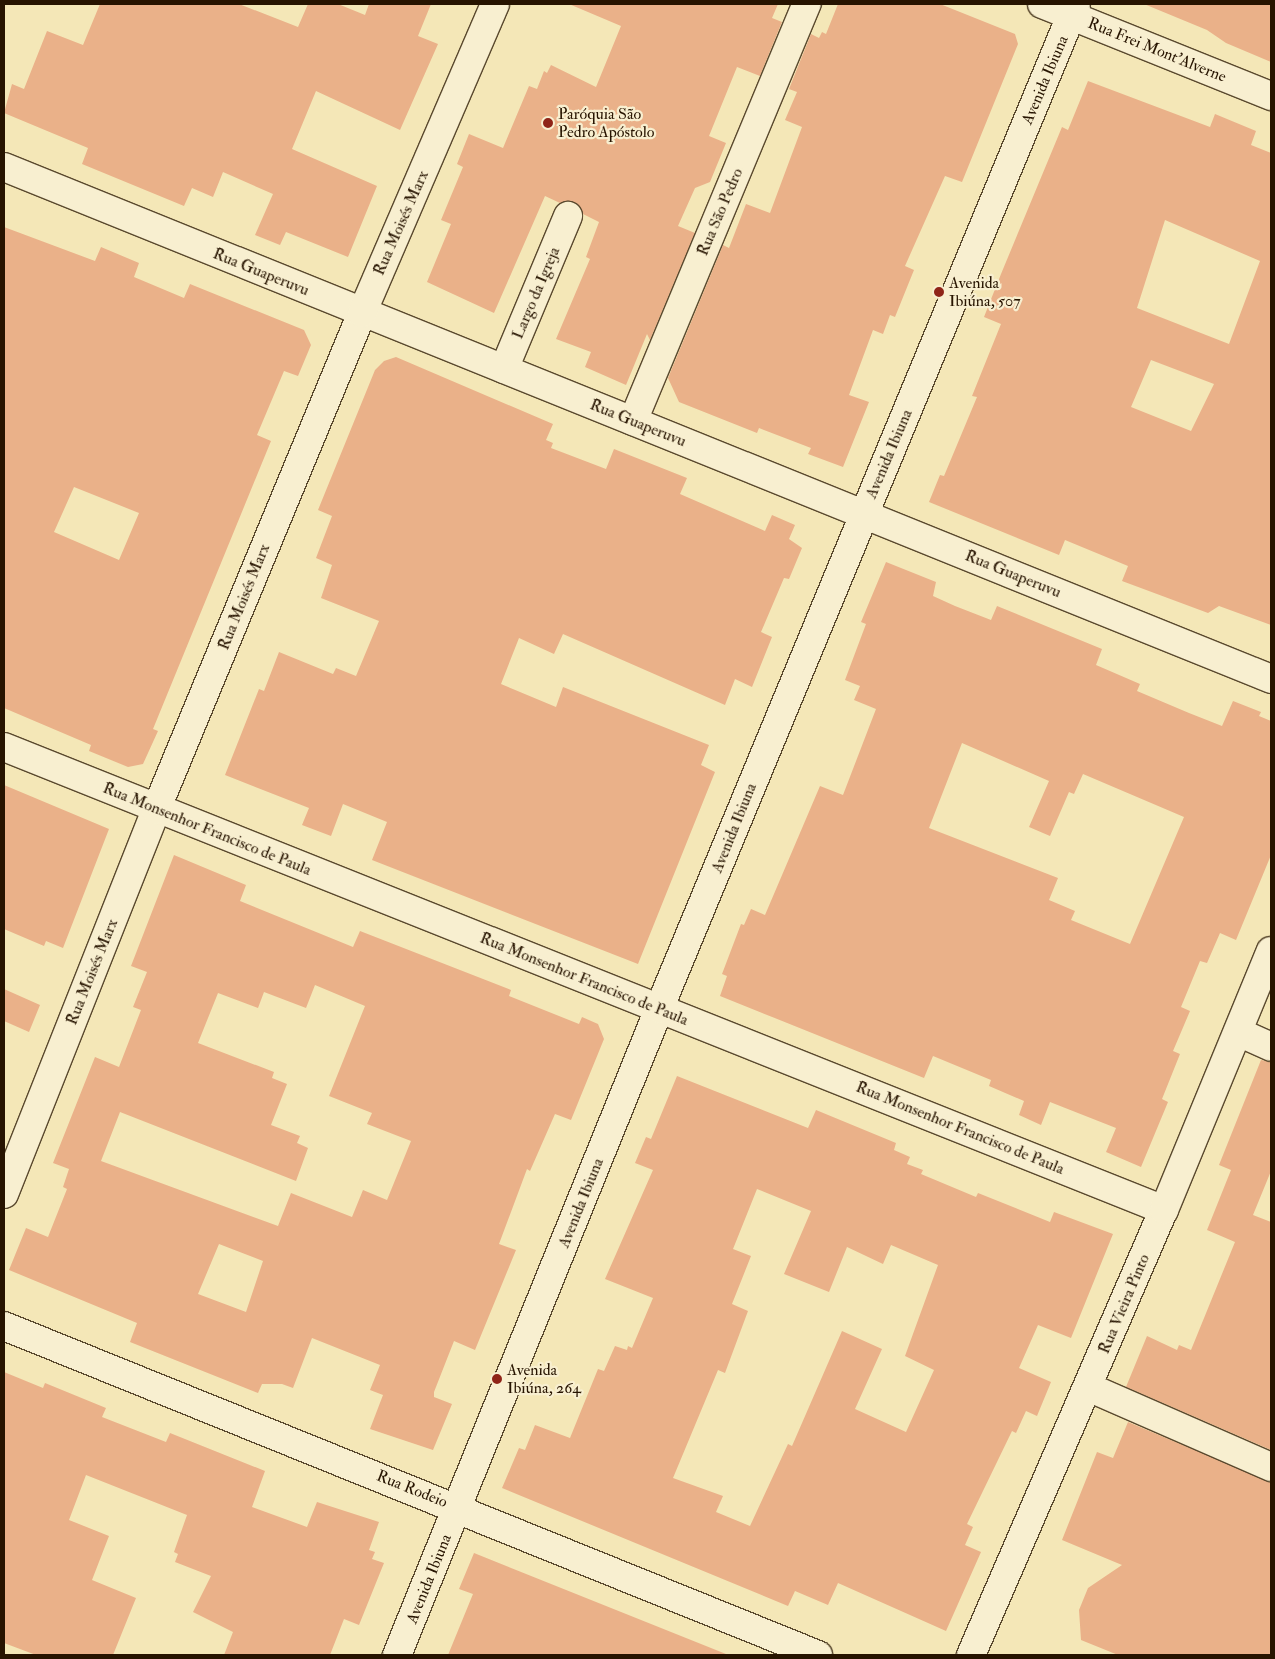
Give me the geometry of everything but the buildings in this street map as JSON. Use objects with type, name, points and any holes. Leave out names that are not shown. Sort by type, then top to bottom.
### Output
[{"type":"street","name":"Rua Moisés Marx","points":[[4,1194],[156,810],[362,313],[495,4]]},
{"type":"street","name":"Rua São Pedro","points":[[634,421],[808,4]]},
{"type":"street","name":"Rua Frei Mont'Alverne","points":[[1042,4],[1074,10],[1271,96]]},
{"type":"street","name":"Avenida Ibiuna","points":[[398,1655],[659,1009],[1074,10]]},
{"type":"street","name":"Rua Guaperuvu","points":[[4,167],[1271,679]]},
{"type":"street","name":"Largo da Igreja","points":[[504,369],[568,216]]},
{"type":"street","name":"Rua Monsenhor Francisco de Paula","points":[[4,747],[156,810],[1164,1210]]},
{"type":"street","name":"Rua Vieira Pinto","points":[[971,1655],[1164,1210],[1271,951]]},
{"type":"street","points":[[1238,1032],[1271,1047]]},
{"type":"street","name":"Rua Rodeio","points":[[4,1326],[818,1655]]},
{"type":"street","points":[[1088,1387],[1271,1467]]},
{"type":"place","name":"Paróquia São Pedro Apóstolo","points":[[548,123]]},
{"type":"place","name":"Avenida Ibiúna, 507","points":[[939,292]]},
{"type":"place","name":"Avenida Ibiúna, 264","points":[[497,1379]]}]
